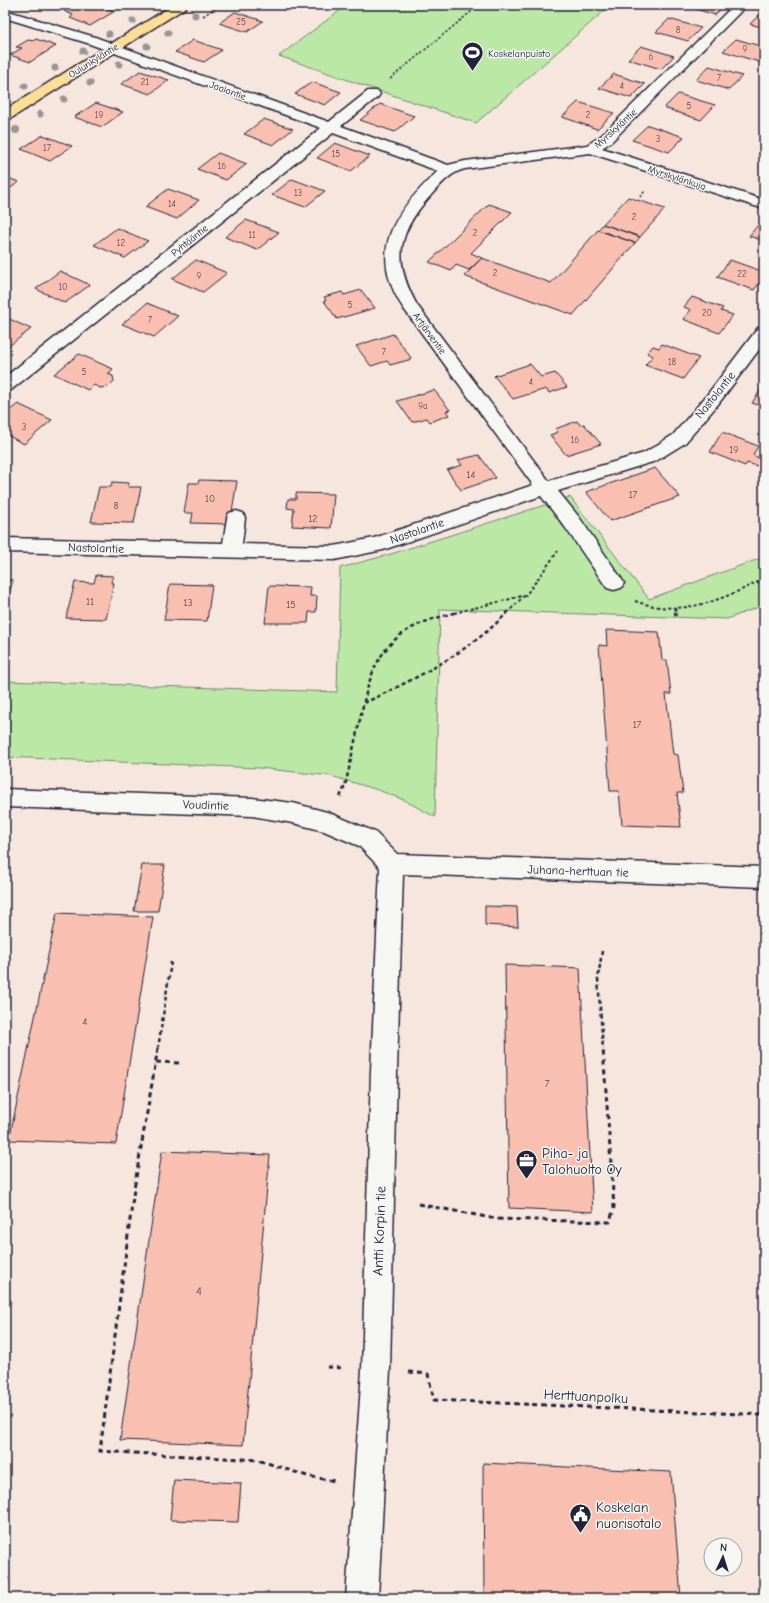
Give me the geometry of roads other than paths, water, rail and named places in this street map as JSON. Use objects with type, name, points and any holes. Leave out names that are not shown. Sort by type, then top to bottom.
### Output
[{"type":"main road","name":"Oulunkyläntie","points":[[5,116],[181,5]]},
{"type":"street","name":"Myrskyläntie","points":[[449,170],[465,165],[591,149],[606,139],[741,5]]},
{"type":"street","name":"Jaalantie","points":[[5,14],[87,38],[449,170]]},
{"type":"street","name":"Pyhtääntie","points":[[5,386],[373,94]]},
{"type":"street","name":"Myrskylänkuja","points":[[591,149],[764,205]]},
{"type":"street","name":"Artjärventie","points":[[449,170],[425,192],[401,227],[393,254],[395,272],[400,288],[410,306],[572,522],[614,584]]},
{"type":"street","name":"Nastolantie","points":[[5,545],[334,553],[376,545],[545,488],[650,457],[679,439],[713,399],[764,332]]},
{"type":"street","points":[[231,551],[236,518]]},
{"type":"street","name":"Voudintie","points":[[5,798],[252,807],[293,813],[327,822],[367,839],[392,864]]},
{"type":"street","name":"Juhana-herttuan tie","points":[[392,864],[764,877]]},
{"type":"street","name":"Antti Korpin tie","points":[[362,1598],[376,1370],[384,1079],[392,864]]},
{"type":"place","name":"Koskelanpuisto","points":[[472,72]]},
{"type":"place","name":"Piha- ja Talohuolto Oy","points":[[527,1180]]},
{"type":"place","name":"Koskelan nuorisotalo","points":[[580,1534]]}]
